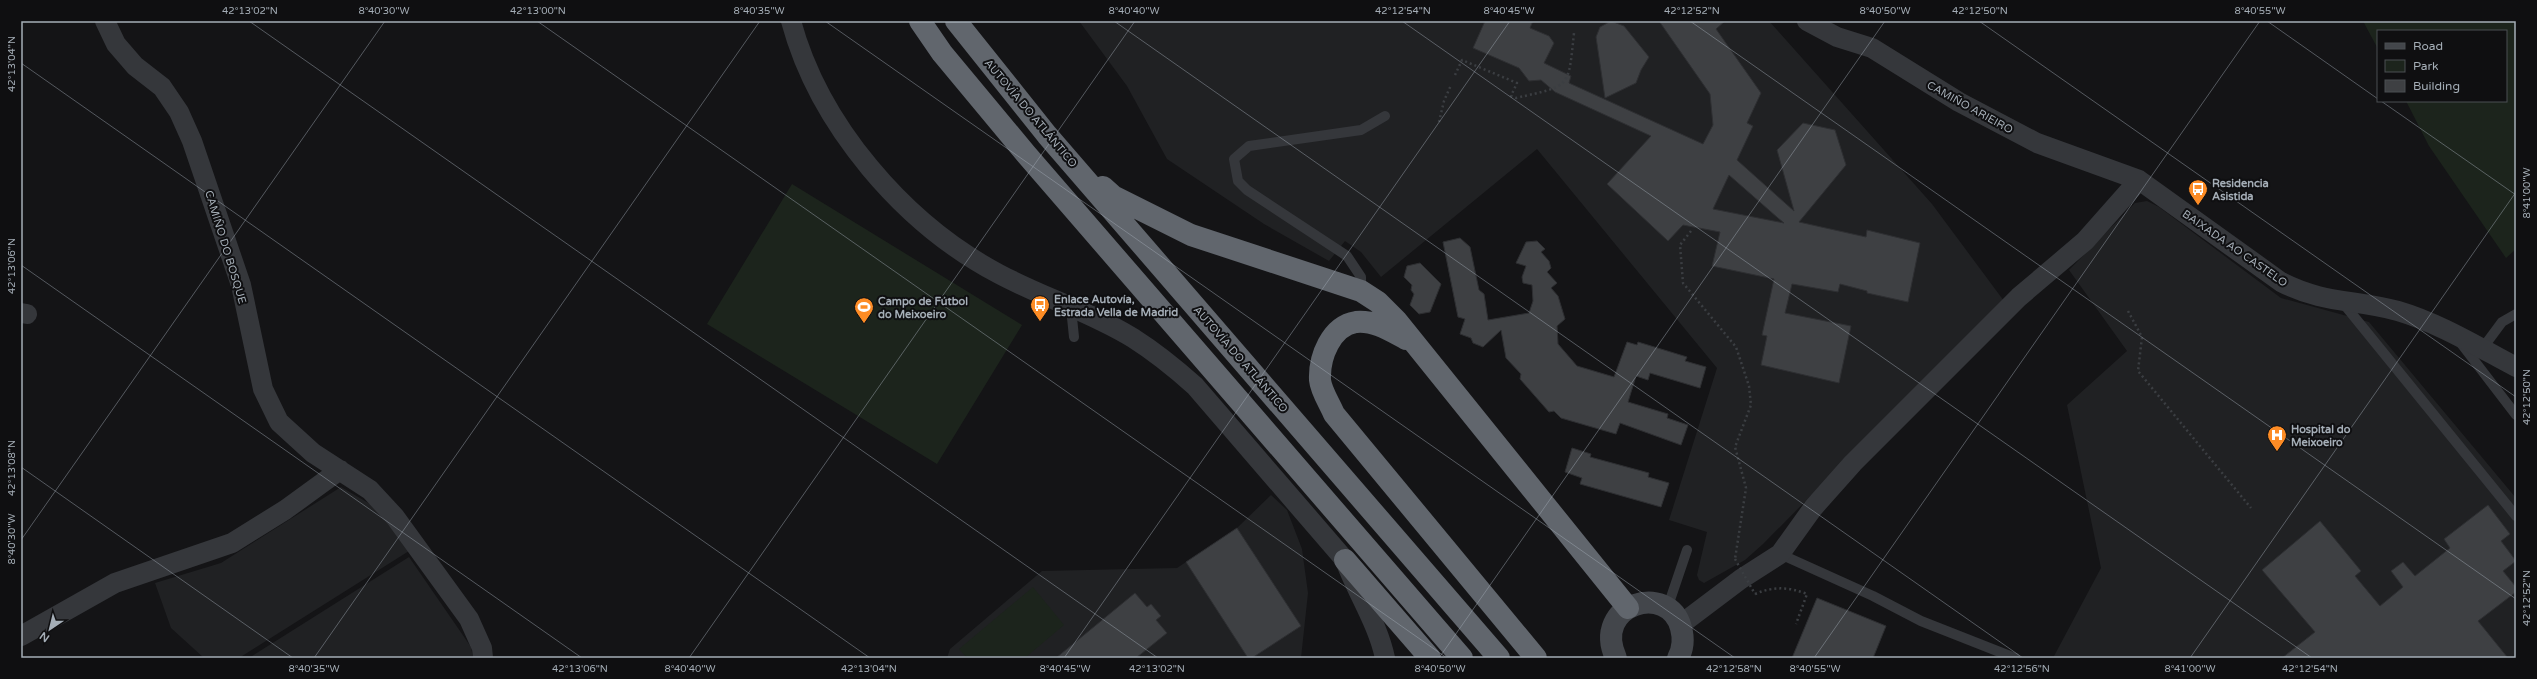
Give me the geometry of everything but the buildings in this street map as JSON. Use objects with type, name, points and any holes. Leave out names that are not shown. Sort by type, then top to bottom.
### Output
[{"type":"highway","points":[[920,21],[942,53],[1026,154],[1462,658]]},
{"type":"highway","name":"AUTOVÍA DO ATLÁNTICO","points":[[956,21],[1047,135],[1499,658]]},
{"type":"highway","points":[[1047,135],[1112,196],[1191,235],[1361,291],[1378,302],[1396,320],[1628,608]]},
{"type":"highway","points":[[1413,343],[1383,326],[1357,322],[1341,329],[1330,341],[1321,359],[1320,382],[1334,414],[1536,658]]},
{"type":"highway","points":[[1344,560],[1430,658]]},
{"type":"main road","points":[[1616,658],[1610,636],[1619,615],[1628,608],[1647,602],[1674,617],[1684,654]]},
{"type":"street","name":"CAMIÑO DO BOSQUE","points":[[105,21],[116,44],[135,66],[162,87],[179,112],[192,141],[241,285],[263,389],[268,404],[279,422],[313,453],[370,490],[395,516],[418,546],[469,620],[482,648],[483,658]]},
{"type":"street","points":[[790,21],[809,73],[846,136],[876,176],[913,213],[954,248],[999,274],[1131,337],[1167,361],[1195,386],[1344,560],[1356,589],[1381,638],[1385,658]]},
{"type":"street","name":"CAMIÑO ARIEIRO","points":[[1807,21],[1837,37],[1872,48],[1959,102],[2037,143],[2139,180]]},
{"type":"street","points":[[1674,617],[1741,579],[1780,554],[1813,508],[1853,463],[2019,297],[2085,241],[2139,180]]},
{"type":"street","name":"BAIXADA AO CASTELO","points":[[2139,180],[2281,282],[2306,294],[2343,303],[2396,311],[2454,334],[2516,367]]},
{"type":"street","points":[[21,636],[115,583],[232,543],[285,510],[340,470]]},
{"type":"lane","points":[[1361,291],[1361,277],[1347,256],[1247,190],[1238,181],[1234,160],[1249,146],[1361,130],[1385,116]]},
{"type":"lane","points":[[2343,303],[2516,516]]},
{"type":"lane","points":[[1071,308],[1074,337]]},
{"type":"lane","points":[[2482,349],[2502,322],[2516,314]]},
{"type":"lane","points":[[2454,334],[2516,415]]},
{"type":"lane","points":[[1674,617],[1687,550]]},
{"type":"lane","points":[[1780,554],[1873,596],[1921,621],[2014,658]]},
{"type":"path","points":[[1455,75],[1462,60],[1517,83],[1511,96],[1516,98],[1558,88],[1565,82],[1571,68],[1574,33]]},
{"type":"path","points":[[1439,122],[1444,101],[1451,85]]},
{"type":"path","points":[[1691,231],[1680,245],[1683,283],[1736,347],[1749,386],[1751,405],[1735,447],[1746,488],[1735,559],[1755,594],[1766,589],[1790,587],[1807,594],[1796,624]]},
{"type":"path","points":[[2128,311],[2142,338],[2138,371],[2252,508]]},
{"type":"shaded area","points":[[1079,21],[1769,21],[1932,204],[2004,301],[1763,544],[1745,560],[1704,583],[1699,580],[1697,575],[1707,532],[1669,520],[1717,368],[1537,149],[1381,277],[1361,252],[1345,241],[1329,261],[1264,224],[1167,159],[1127,86]]},
{"type":"shaded area","name":"Hospital do Meixoeiro","points":[[2147,201],[2159,207],[2281,298],[2369,322],[2516,498],[2516,658],[2053,658],[2101,568],[2067,405],[2127,351],[2069,270],[2135,203]]},
{"type":"shaded area","points":[[341,487],[377,508],[409,551],[239,658],[204,658],[171,628],[155,583],[221,563]]},
{"type":"shaded area","points":[[1271,495],[1287,510],[1302,549],[1308,593],[1301,658],[947,658],[950,649],[1042,571],[1177,568],[1237,528]]},
{"type":"shaded area","points":[[409,557],[471,647],[473,658],[249,658]]},
{"type":"green space","points":[[2363,21],[2516,21],[2516,249],[2506,258],[2429,146],[2407,102],[2507,102],[2507,30],[2377,30],[2377,47]]},
{"type":"green space","name":"Campo de Fútbol do Meixoeiro","points":[[792,184],[1022,325],[937,464],[707,324]]},
{"type":"green space","points":[[1033,587],[1064,625],[1025,658],[967,658],[959,649]]},
{"type":"place","name":"Residencia Asistida","points":[[2198,206]]},
{"type":"place","name":"Enlace Autovía, Estrada Vella de Madrid","points":[[1040,322]]},
{"type":"place","name":"Campo de Fútbol do Meixoeiro","points":[[864,324]]},
{"type":"place","name":"Hospital do Meixoeiro","points":[[2277,452]]}]
